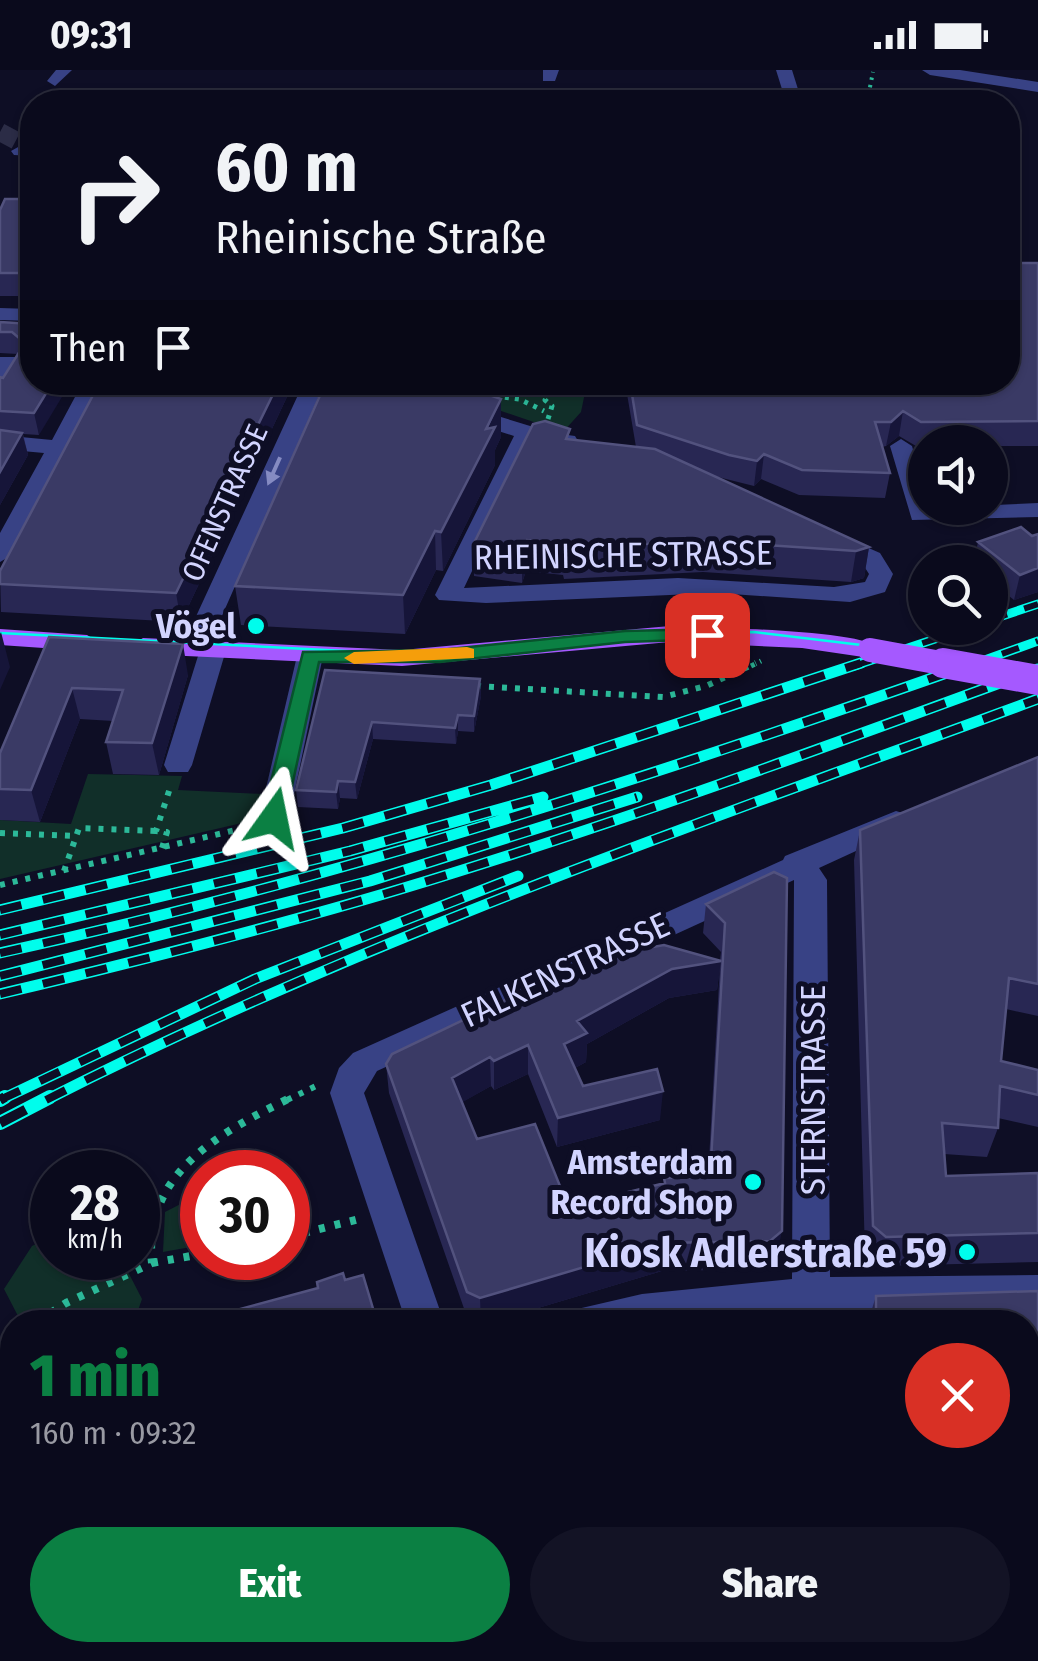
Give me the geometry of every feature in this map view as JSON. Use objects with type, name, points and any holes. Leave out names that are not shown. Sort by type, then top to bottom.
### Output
[{"type":"main road","points":[[0,637],[45,651],[440,656],[670,634],[802,640],[1038,680]]},
{"type":"main road","points":[[1004,676],[1038,688]]},
{"type":"street","points":[[930,70],[1038,87]]},
{"type":"street","points":[[0,363],[17,364],[0,390]]},
{"type":"street","points":[[0,555],[87,395]]},
{"type":"street","name":"OFENSTRASSE","points":[[178,765],[203,650],[309,395]]},
{"type":"street","points":[[443,406],[537,427],[592,447]]},
{"type":"street","name":"RHEINISCHE STRASSE","points":[[537,427],[448,595],[509,597],[712,584],[861,593],[876,587],[881,580],[876,562],[816,531]]},
{"type":"street","points":[[0,442],[59,447]]},
{"type":"street","points":[[901,446],[920,515],[1038,510]]},
{"type":"street","points":[[274,818],[310,656]]},
{"type":"street","name":"FALKENSTRASSE","points":[[351,1078],[365,1062],[926,808]]},
{"type":"street","name":"STERNSTRASSE","points":[[796,864],[812,880],[812,1309]]},
{"type":"street","points":[[351,1078],[347,1093],[421,1310]]},
{"type":"street","points":[[640,1310],[812,1309],[1038,1292]]},
{"type":"path","points":[[537,427],[552,406],[545,400],[547,395]]},
{"type":"path","points":[[466,684],[663,697],[706,686],[762,660]]},
{"type":"path","points":[[156,831],[178,765]]},
{"type":"path","points":[[0,885],[274,818]]},
{"type":"path","points":[[64,871],[79,828],[168,832],[162,848]]},
{"type":"path","points":[[0,832],[76,836]]},
{"type":"path","points":[[160,1202],[168,1183],[208,1143],[238,1123],[317,1086],[351,1078]]},
{"type":"path","points":[[310,1231],[386,1210]]},
{"type":"path","points":[[56,1310],[114,1280]]},
{"type":"green space","points":[[454,395],[585,395],[581,412],[563,432]]},
{"type":"green space","points":[[88,774],[182,776],[178,790],[262,794],[255,820],[0,879],[0,820],[71,824]]},
{"type":"green space","points":[[180,1204],[180,1249],[163,1252],[165,1212]]},
{"type":"green space","points":[[30,1249],[30,1280],[132,1280],[142,1299],[138,1310],[15,1310],[4,1289]]},
{"type":"building","points":[[5,199],[20,199],[20,273],[0,273],[0,210]]},
{"type":"building","points":[[1020,263],[1038,263],[1038,421],[921,422],[903,411],[891,422],[875,422],[890,473],[802,470],[764,454],[757,461],[729,455],[637,425],[632,395],[1020,395]]},
{"type":"building","points":[[0,322],[20,323],[20,339],[12,332],[0,332]]},
{"type":"building","points":[[20,351],[20,395],[45,395],[34,413],[0,411],[0,377]]},
{"type":"building","points":[[93,395],[273,395],[176,593],[0,584],[0,571]]},
{"type":"building","points":[[320,395],[489,395],[501,399],[486,429],[495,427],[441,532],[435,531],[403,595],[235,586]]},
{"type":"building","points":[[545,421],[570,429],[566,439],[655,449],[869,547],[856,551],[706,541],[564,548],[564,544],[527,540],[522,552],[473,545],[533,424]]},
{"type":"building","points":[[0,430],[22,433],[0,472]]},
{"type":"building","points":[[1021,527],[1032,536],[1038,534],[1038,568],[1020,575],[1008,566],[1008,545],[978,542]]},
{"type":"building","points":[[49,637],[183,644],[152,743],[106,742],[123,690],[72,688],[31,790],[0,789],[0,753]]},
{"type":"building","points":[[325,670],[480,679],[474,716],[458,715],[455,728],[372,722],[355,782],[338,781],[336,792],[296,790]]},
{"type":"building","points":[[1038,757],[1038,984],[1009,978],[1001,1061],[1038,1070],[1038,1095],[1000,1086],[998,1128],[942,1123],[946,1176],[1038,1173],[1038,1233],[886,1237],[873,1226],[860,830]]},
{"type":"building","points":[[774,872],[787,878],[782,1231],[770,1241],[665,1243],[480,1298],[467,1292],[386,1064],[392,1054],[633,939],[642,949],[664,945],[721,961],[672,969],[577,1021],[587,1033],[564,1044],[583,1086],[657,1069],[663,1091],[558,1118],[528,1045],[494,1061],[490,1057],[452,1078],[477,1139],[535,1124],[568,1206],[665,1183],[664,1178],[710,1177],[725,923],[706,904]]},
{"type":"building","points":[[343,1273],[345,1280],[363,1275],[373,1310],[236,1310],[318,1288],[317,1282]]},
{"type":"building","points":[[1038,1291],[1038,1310],[876,1310],[876,1296]]},
{"type":"tunnel","points":[[0,132],[20,143]]},
{"type":"tram line","points":[[0,633],[403,654],[628,633],[754,632],[878,647],[1038,680]]},
{"type":"railway","points":[[1008,614],[1038,604]]},
{"type":"railway","points":[[968,666],[1038,641]]},
{"type":"railway","points":[[854,666],[917,645]]},
{"type":"railway","points":[[0,910],[343,828],[491,785],[861,663]]},
{"type":"railway","points":[[0,953],[248,893],[492,823],[734,746],[975,663]]},
{"type":"railway","points":[[0,994],[227,938],[527,850],[1038,669]]},
{"type":"railway","points":[[46,1100],[166,1041],[411,934],[661,837],[1038,699]]},
{"type":"railway","points":[[0,935],[350,851],[543,797]]},
{"type":"railway","points":[[0,976],[370,881],[637,797]]},
{"type":"railway","points":[[5,1097],[0,1100],[255,979],[518,876]]},
{"type":"railway","points":[[0,1123],[50,1097]]},
{"type":"slow traffic","points":[[354,658],[467,653]]},
{"type":"place","name":"Vögel","points":[[256,626]]},
{"type":"place","name":"Amsterdam Record Shop","points":[[753,1182]]},
{"type":"place","name":"Kiosk Adlerstraße 59","points":[[967,1252]]},
{"type":"route","points":[[274,818],[310,656],[440,656],[625,636],[707,635]]}]
